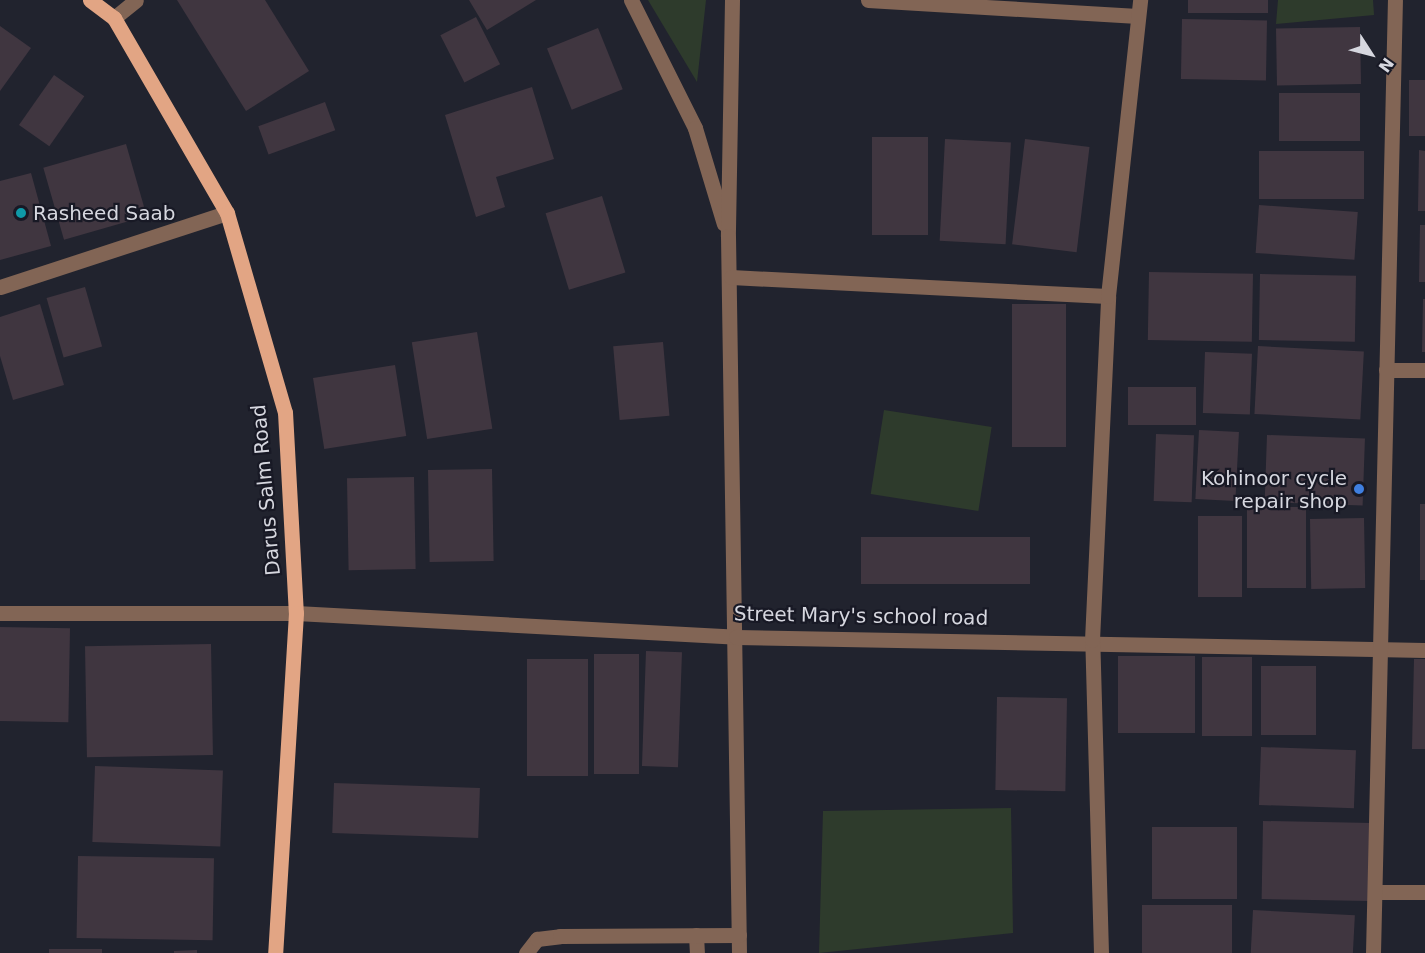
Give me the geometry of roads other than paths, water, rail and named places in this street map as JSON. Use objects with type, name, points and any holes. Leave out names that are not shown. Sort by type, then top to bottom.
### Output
[{"type":"main road","name":"Darus Salm Road","points":[[90,0],[114,18],[227,213],[285,412],[296,613],[275,953]]},
{"type":"street","points":[[114,18],[136,0]]},
{"type":"street","points":[[631,0],[695,128],[728,236]]},
{"type":"street","points":[[732,0],[728,236],[731,278],[739,953]]},
{"type":"street","points":[[868,0],[1138,16]]},
{"type":"street","points":[[1101,953],[1092,640],[1108,296],[1140,0]]},
{"type":"street","points":[[1373,953],[1395,0]]},
{"type":"street","points":[[0,287],[227,213]]},
{"type":"street","points":[[731,278],[1108,296]]},
{"type":"street","points":[[1386,370],[1425,370]]},
{"type":"street","name":"Street Mary's school road","points":[[0,612],[296,613],[736,637],[1092,640],[1379,651],[1425,650]]},
{"type":"street","points":[[1375,891],[1425,892]]},
{"type":"street","points":[[696,935],[697,953]]},
{"type":"street","points":[[526,953],[537,939],[560,936],[739,935]]},
{"type":"place","name":"Rasheed Saab","points":[[21,213]]},
{"type":"place","name":"Kohinoor cycle repair shop","points":[[1359,489]]}]
